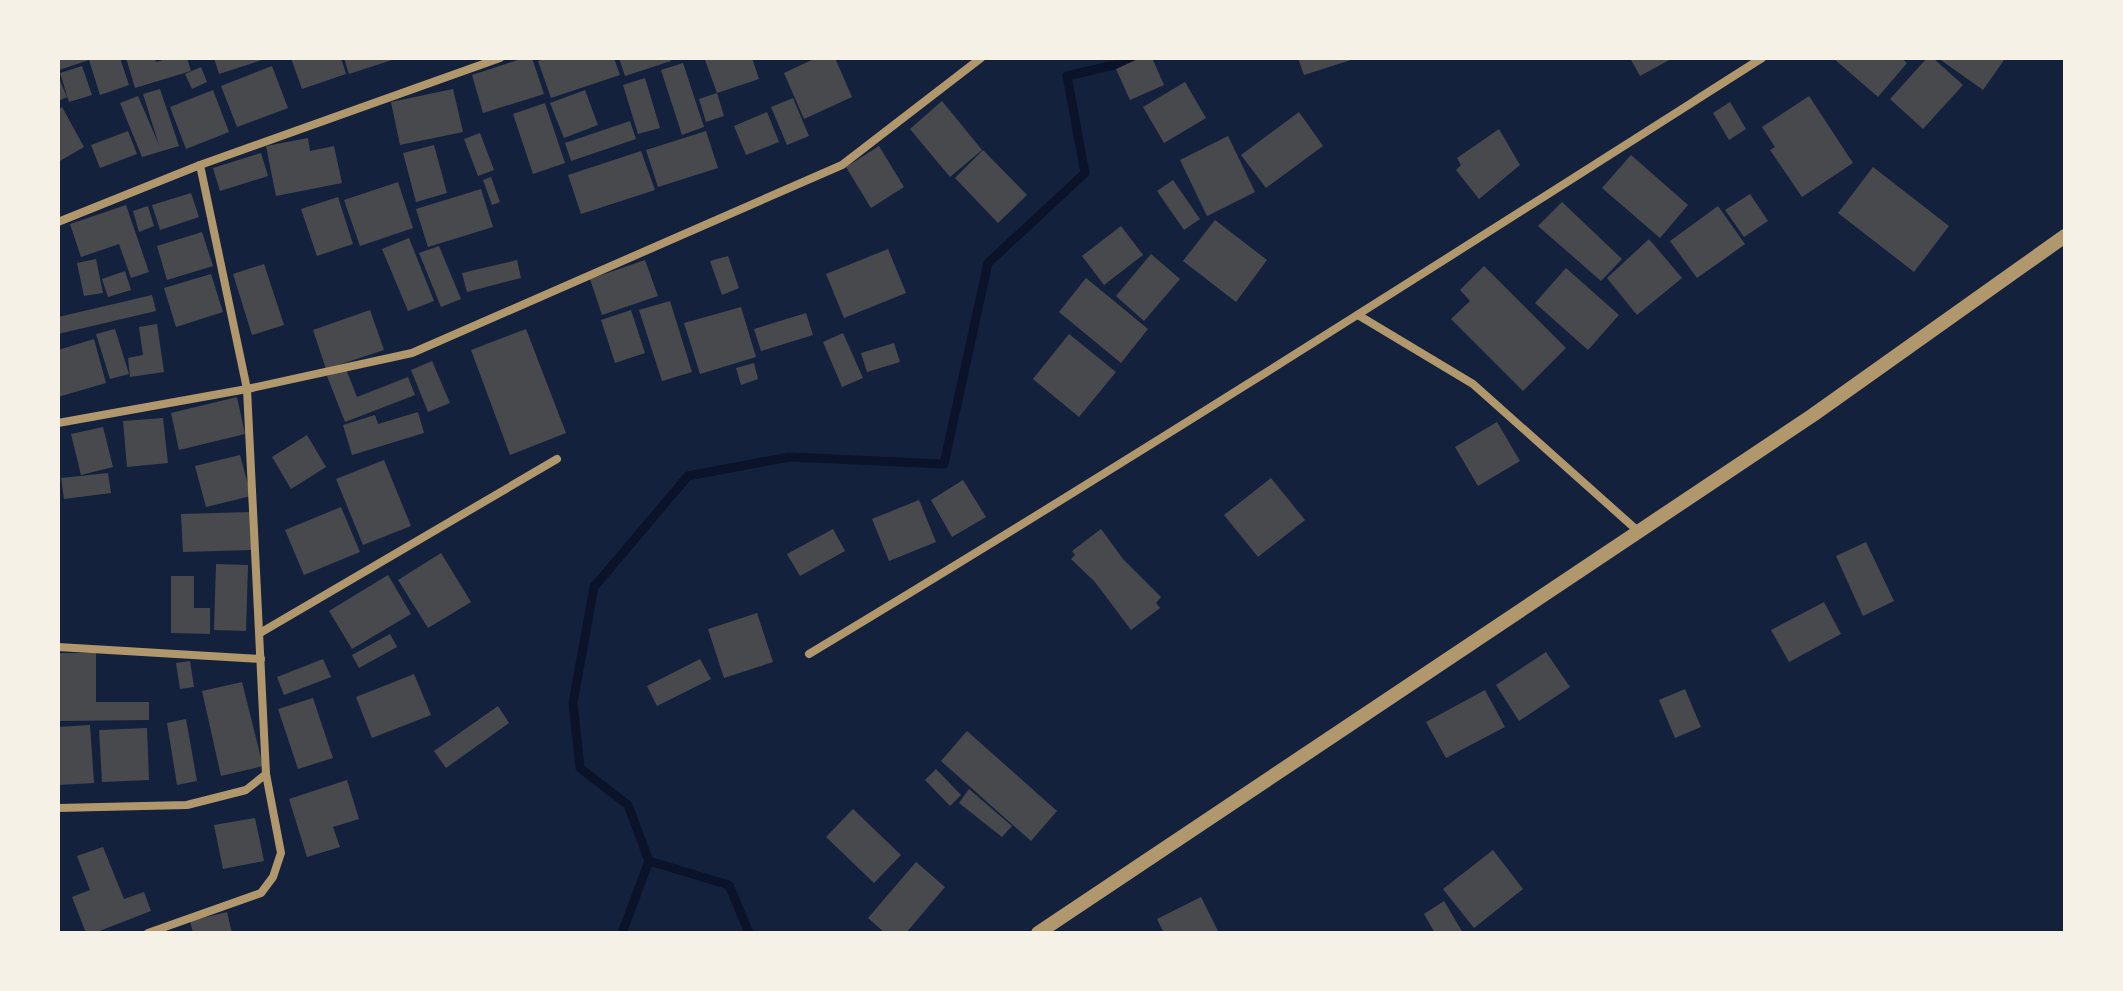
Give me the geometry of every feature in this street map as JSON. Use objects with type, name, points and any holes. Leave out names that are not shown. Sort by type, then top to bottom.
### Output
[{"type":"street","points":[[58,423],[247,389],[412,353],[842,165],[981,58]]},
{"type":"street","points":[[809,654],[1358,315],[1762,58]]},
{"type":"street","points":[[58,222],[200,165],[495,59]]},
{"type":"street","points":[[148,933],[261,893],[273,877],[281,853],[266,774],[247,389],[200,165]]},
{"type":"street","points":[[1038,933],[1813,415],[2065,236]]},
{"type":"street","points":[[1358,315],[1473,384],[1639,532]]},
{"type":"street","points":[[260,633],[557,459]]},
{"type":"street","points":[[58,647],[261,659]]},
{"type":"street","points":[[58,808],[187,805],[246,790],[266,774]]},
{"type":"building","points":[[58,58],[120,58],[129,85],[100,95],[89,60],[59,70]]},
{"type":"building","points":[[126,58],[155,58],[156,62],[187,58],[191,71],[135,88]]},
{"type":"building","points":[[214,58],[265,58],[265,59],[219,74]]},
{"type":"building","points":[[291,58],[341,58],[346,74],[302,89]]},
{"type":"building","points":[[344,58],[395,58],[395,59],[349,74]]},
{"type":"building","points":[[532,58],[544,94],[483,113],[472,75]]},
{"type":"building","points":[[547,58],[614,58],[620,75],[551,98],[538,61]]},
{"type":"building","points":[[619,58],[670,58],[671,61],[625,76]]},
{"type":"building","points":[[752,58],[759,79],[717,93],[705,60]]},
{"type":"building","points":[[816,58],[835,58],[852,97],[804,119],[784,73]]},
{"type":"building","points":[[1140,58],[1152,58],[1164,85],[1130,100],[1116,69]]},
{"type":"building","points":[[1298,58],[1354,58],[1354,59],[1304,75]]},
{"type":"building","points":[[1630,58],[1673,58],[1640,76]]},
{"type":"building","points":[[1833,58],[1901,58],[1907,63],[1878,97]]},
{"type":"building","points":[[1927,58],[1933,58],[1963,85],[1923,129],[1890,99]]},
{"type":"building","points":[[1938,58],[2001,58],[2004,60],[1983,90]]},
{"type":"building","points":[[683,63],[704,127],[682,135],[661,70]]},
{"type":"building","points":[[82,66],[92,95],[69,102],[60,73]]},
{"type":"building","points":[[272,66],[288,108],[237,127],[221,86]]},
{"type":"building","points":[[201,67],[207,82],[192,89],[185,74]]},
{"type":"building","points":[[58,76],[67,97],[58,101]]},
{"type":"building","points":[[645,78],[660,128],[638,134],[623,85]]},
{"type":"building","points":[[1185,82],[1206,118],[1164,143],[1143,107]]},
{"type":"building","points":[[160,89],[179,146],[142,157],[120,103],[138,96],[159,145],[143,94]]},
{"type":"building","points":[[453,89],[463,132],[400,145],[391,102]]},
{"type":"building","points":[[213,90],[229,132],[186,149],[170,107]]},
{"type":"building","points":[[585,90],[598,125],[564,138],[550,103]]},
{"type":"building","points":[[717,93],[724,116],[706,122],[699,99]]},
{"type":"building","points":[[1809,96],[1853,163],[1802,197],[1770,150],[1775,147],[1762,127]]},
{"type":"building","points":[[793,98],[809,136],[787,145],[771,107]]},
{"type":"building","points":[[942,101],[982,150],[950,177],[910,129]]},
{"type":"building","points":[[1730,102],[1746,129],[1729,140],[1713,113]]},
{"type":"building","points":[[545,103],[565,163],[533,174],[513,114]]},
{"type":"building","points":[[62,107],[84,147],[58,162],[58,110]]},
{"type":"building","points":[[767,112],[779,142],[746,155],[734,126]]},
{"type":"building","points":[[1299,112],[1323,146],[1266,188],[1241,155]]},
{"type":"building","points":[[630,121],[636,139],[571,161],[565,143]]},
{"type":"building","points":[[1499,129],[1520,165],[1479,199],[1456,170],[1461,165],[1457,158]]},
{"type":"building","points":[[128,131],[137,154],[100,168],[91,145]]},
{"type":"building","points":[[706,131],[718,168],[658,187],[646,150]]},
{"type":"building","points":[[480,133],[494,170],[478,176],[464,139]]},
{"type":"building","points":[[1228,136],[1255,192],[1207,216],[1180,160]]},
{"type":"building","points":[[308,138],[310,151],[334,146],[342,183],[276,196],[266,146]]},
{"type":"building","points":[[434,145],[447,193],[416,202],[403,153]]},
{"type":"building","points":[[879,146],[904,187],[871,208],[846,167]]},
{"type":"building","points":[[983,150],[1027,195],[998,223],[955,178]]},
{"type":"building","points":[[641,151],[655,190],[581,214],[568,175]]},
{"type":"building","points":[[261,153],[268,176],[220,191],[213,168]]},
{"type":"building","points":[[1631,155],[1688,205],[1660,238],[1602,188]]},
{"type":"building","points":[[1873,167],[1949,226],[1914,272],[1838,213]]},
{"type":"building","points":[[491,177],[500,202],[492,205],[483,180]]},
{"type":"building","points":[[1173,180],[1200,219],[1184,230],[1157,191]]},
{"type":"building","points":[[398,182],[413,228],[360,246],[344,200]]},
{"type":"building","points":[[481,189],[493,227],[428,247],[416,209]]},
{"type":"building","points":[[191,193],[199,217],[160,230],[152,205]]},
{"type":"building","points":[[1750,194],[1768,221],[1744,237],[1725,210]]},
{"type":"building","points":[[338,197],[353,244],[317,256],[301,209]]},
{"type":"building","points":[[1562,202],[1622,259],[1601,281],[1538,226]]},
{"type":"building","points":[[126,205],[149,272],[131,278],[119,244],[81,257],[70,224]]},
{"type":"building","points":[[148,206],[154,226],[139,232],[133,211]]},
{"type":"building","points":[[1718,206],[1745,244],[1697,278],[1670,241]]},
{"type":"building","points":[[1215,220],[1267,260],[1236,302],[1183,261]]},
{"type":"building","points":[[1121,226],[1143,255],[1104,285],[1082,256]]},
{"type":"building","points":[[202,232],[213,266],[167,280],[157,246]]},
{"type":"building","points":[[409,238],[434,301],[408,311],[382,249]]},
{"type":"building","points":[[1649,239],[1682,278],[1637,315],[1607,278]]},
{"type":"building","points":[[439,246],[461,299],[441,307],[419,253]]},
{"type":"building","points":[[888,249],[906,293],[844,318],[826,274]]},
{"type":"building","points":[[1151,254],[1180,279],[1144,321],[1116,296]]},
{"type":"building","points":[[728,256],[739,288],[722,295],[710,261]]},
{"type":"building","points":[[96,259],[103,293],[84,296],[77,263]]},
{"type":"building","points":[[517,260],[521,278],[467,292],[462,273]]},
{"type":"building","points":[[645,260],[658,296],[602,315],[590,279]]},
{"type":"building","points":[[264,264],[284,325],[252,335],[233,274]]},
{"type":"building","points":[[1484,266],[1566,348],[1523,391],[1451,319],[1470,301],[1460,290]]},
{"type":"building","points":[[1566,268],[1619,315],[1588,350],[1535,303]]},
{"type":"building","points":[[125,271],[131,290],[108,297],[102,279]]},
{"type":"building","points":[[211,274],[223,312],[176,327],[164,288]]},
{"type":"building","points":[[1086,278],[1148,329],[1121,363],[1059,312]]},
{"type":"building","points":[[152,295],[156,311],[58,334],[58,317]]},
{"type":"building","points":[[670,301],[692,372],[662,381],[639,310]]},
{"type":"building","points":[[741,307],[756,357],[700,374],[684,323]]},
{"type":"building","points":[[370,310],[384,350],[326,369],[313,330]]},
{"type":"building","points":[[631,310],[645,353],[615,363],[601,320]]},
{"type":"building","points":[[806,313],[813,335],[761,351],[754,329]]},
{"type":"building","points":[[157,324],[164,372],[130,377],[128,358],[143,355],[139,327]]},
{"type":"building","points":[[115,329],[129,374],[110,379],[96,334]]},
{"type":"building","points":[[526,329],[566,433],[510,455],[471,350]]},
{"type":"building","points":[[843,333],[863,378],[842,387],[823,342]]},
{"type":"building","points":[[1069,334],[1116,372],[1079,417],[1033,379]]},
{"type":"building","points":[[94,339],[106,383],[58,397],[58,350]]},
{"type":"building","points":[[894,343],[900,362],[867,372],[861,353]]},
{"type":"building","points":[[432,361],[450,403],[428,412],[411,370]]},
{"type":"building","points":[[754,363],[758,379],[741,385],[736,368]]},
{"type":"building","points":[[346,369],[357,397],[408,377],[415,395],[345,422],[327,376]]},
{"type":"building","points":[[237,397],[245,434],[179,450],[171,413]]},
{"type":"building","points":[[418,412],[424,433],[352,455],[343,425],[375,415],[378,424]]},
{"type":"building","points":[[163,418],[168,463],[127,467],[123,421]]},
{"type":"building","points":[[1497,422],[1520,461],[1478,486],[1455,447]]},
{"type":"building","points":[[103,427],[113,467],[81,475],[71,434]]},
{"type":"building","points":[[307,435],[326,467],[291,489],[272,457]]},
{"type":"building","points":[[240,455],[251,496],[206,507],[195,466]]},
{"type":"building","points":[[384,460],[411,526],[363,545],[336,479]]},
{"type":"building","points":[[108,473],[111,493],[64,499],[61,478]]},
{"type":"building","points":[[1271,478],[1305,520],[1258,557],[1224,515]]},
{"type":"building","points":[[963,480],[986,517],[952,537],[931,500]]},
{"type":"building","points":[[919,500],[936,542],[889,561],[872,519]]},
{"type":"building","points":[[341,507],[360,552],[304,575],[285,530]]},
{"type":"building","points":[[251,512],[252,550],[183,552],[181,514]]},
{"type":"building","points":[[833,529],[845,551],[800,576],[787,554]]},
{"type":"building","points":[[1101,529],[1123,559],[1161,597],[1156,603],[1160,608],[1131,630],[1095,582],[1071,559],[1075,555],[1072,551]]},
{"type":"building","points":[[1866,542],[1894,601],[1863,616],[1836,556]]},
{"type":"building","points":[[441,553],[471,602],[428,628],[398,580]]},
{"type":"building","points":[[216,564],[248,565],[246,631],[214,630]]},
{"type":"building","points":[[388,575],[411,614],[352,649],[329,611]]},
{"type":"building","points":[[171,576],[194,576],[194,608],[210,608],[210,634],[171,633]]},
{"type":"building","points":[[1824,602],[1841,634],[1789,662],[1771,630]]},
{"type":"building","points":[[757,613],[773,662],[724,678],[708,629]]},
{"type":"building","points":[[390,634],[397,647],[359,668],[352,655]]},
{"type":"building","points":[[1546,652],[1570,687],[1519,721],[1496,685]]},
{"type":"building","points":[[58,653],[96,653],[96,702],[149,702],[149,720],[58,721]]},
{"type":"building","points":[[323,659],[331,677],[284,695],[277,677]]},
{"type":"building","points":[[700,659],[711,679],[657,706],[647,686]]},
{"type":"building","points":[[190,661],[194,687],[180,689],[176,663]]},
{"type":"building","points":[[414,674],[431,715],[372,738],[356,697]]},
{"type":"building","points":[[242,682],[263,766],[221,776],[202,691]]},
{"type":"building","points":[[1685,689],[1701,727],[1675,738],[1659,700]]},
{"type":"building","points":[[1485,690],[1505,727],[1446,758],[1426,722]]},
{"type":"building","points":[[313,698],[333,758],[298,769],[278,709]]},
{"type":"building","points":[[498,706],[509,723],[446,768],[434,751]]},
{"type":"building","points":[[186,719],[197,781],[177,785],[167,723]]},
{"type":"building","points":[[90,725],[94,783],[58,785],[58,727]]},
{"type":"building","points":[[147,728],[149,780],[102,782],[99,730]]},
{"type":"building","points":[[967,731],[1057,811],[1031,841],[941,761]]},
{"type":"building","points":[[936,769],[961,795],[950,806],[925,780]]},
{"type":"building","points":[[347,780],[359,819],[333,827],[340,847],[307,857],[289,799]]},
{"type":"building","points":[[969,789],[1012,826],[1002,837],[959,803]]},
{"type":"building","points":[[853,809],[901,855],[874,883],[826,837]]},
{"type":"building","points":[[255,818],[264,861],[223,869],[214,825]]},
{"type":"building","points":[[103,847],[124,899],[144,892],[151,911],[94,933],[86,933],[72,897],[90,890],[77,856]]},
{"type":"building","points":[[1493,850],[1523,889],[1474,928],[1443,889]]},
{"type":"building","points":[[916,862],[945,887],[906,933],[885,933],[868,918]]},
{"type":"building","points":[[1201,897],[1219,933],[1164,933],[1157,919]]},
{"type":"building","points":[[1444,901],[1463,933],[1435,933],[1424,914]]},
{"type":"building","points":[[227,912],[232,933],[193,933],[190,921]]},
{"type":"waterway","points":[[622,933],[649,861],[628,805],[580,768],[573,703],[594,587],[688,476],[789,457],[944,464],[988,263],[1085,173],[1067,76],[1144,58]]},
{"type":"waterway","points":[[649,861],[729,885],[749,933]]}]
